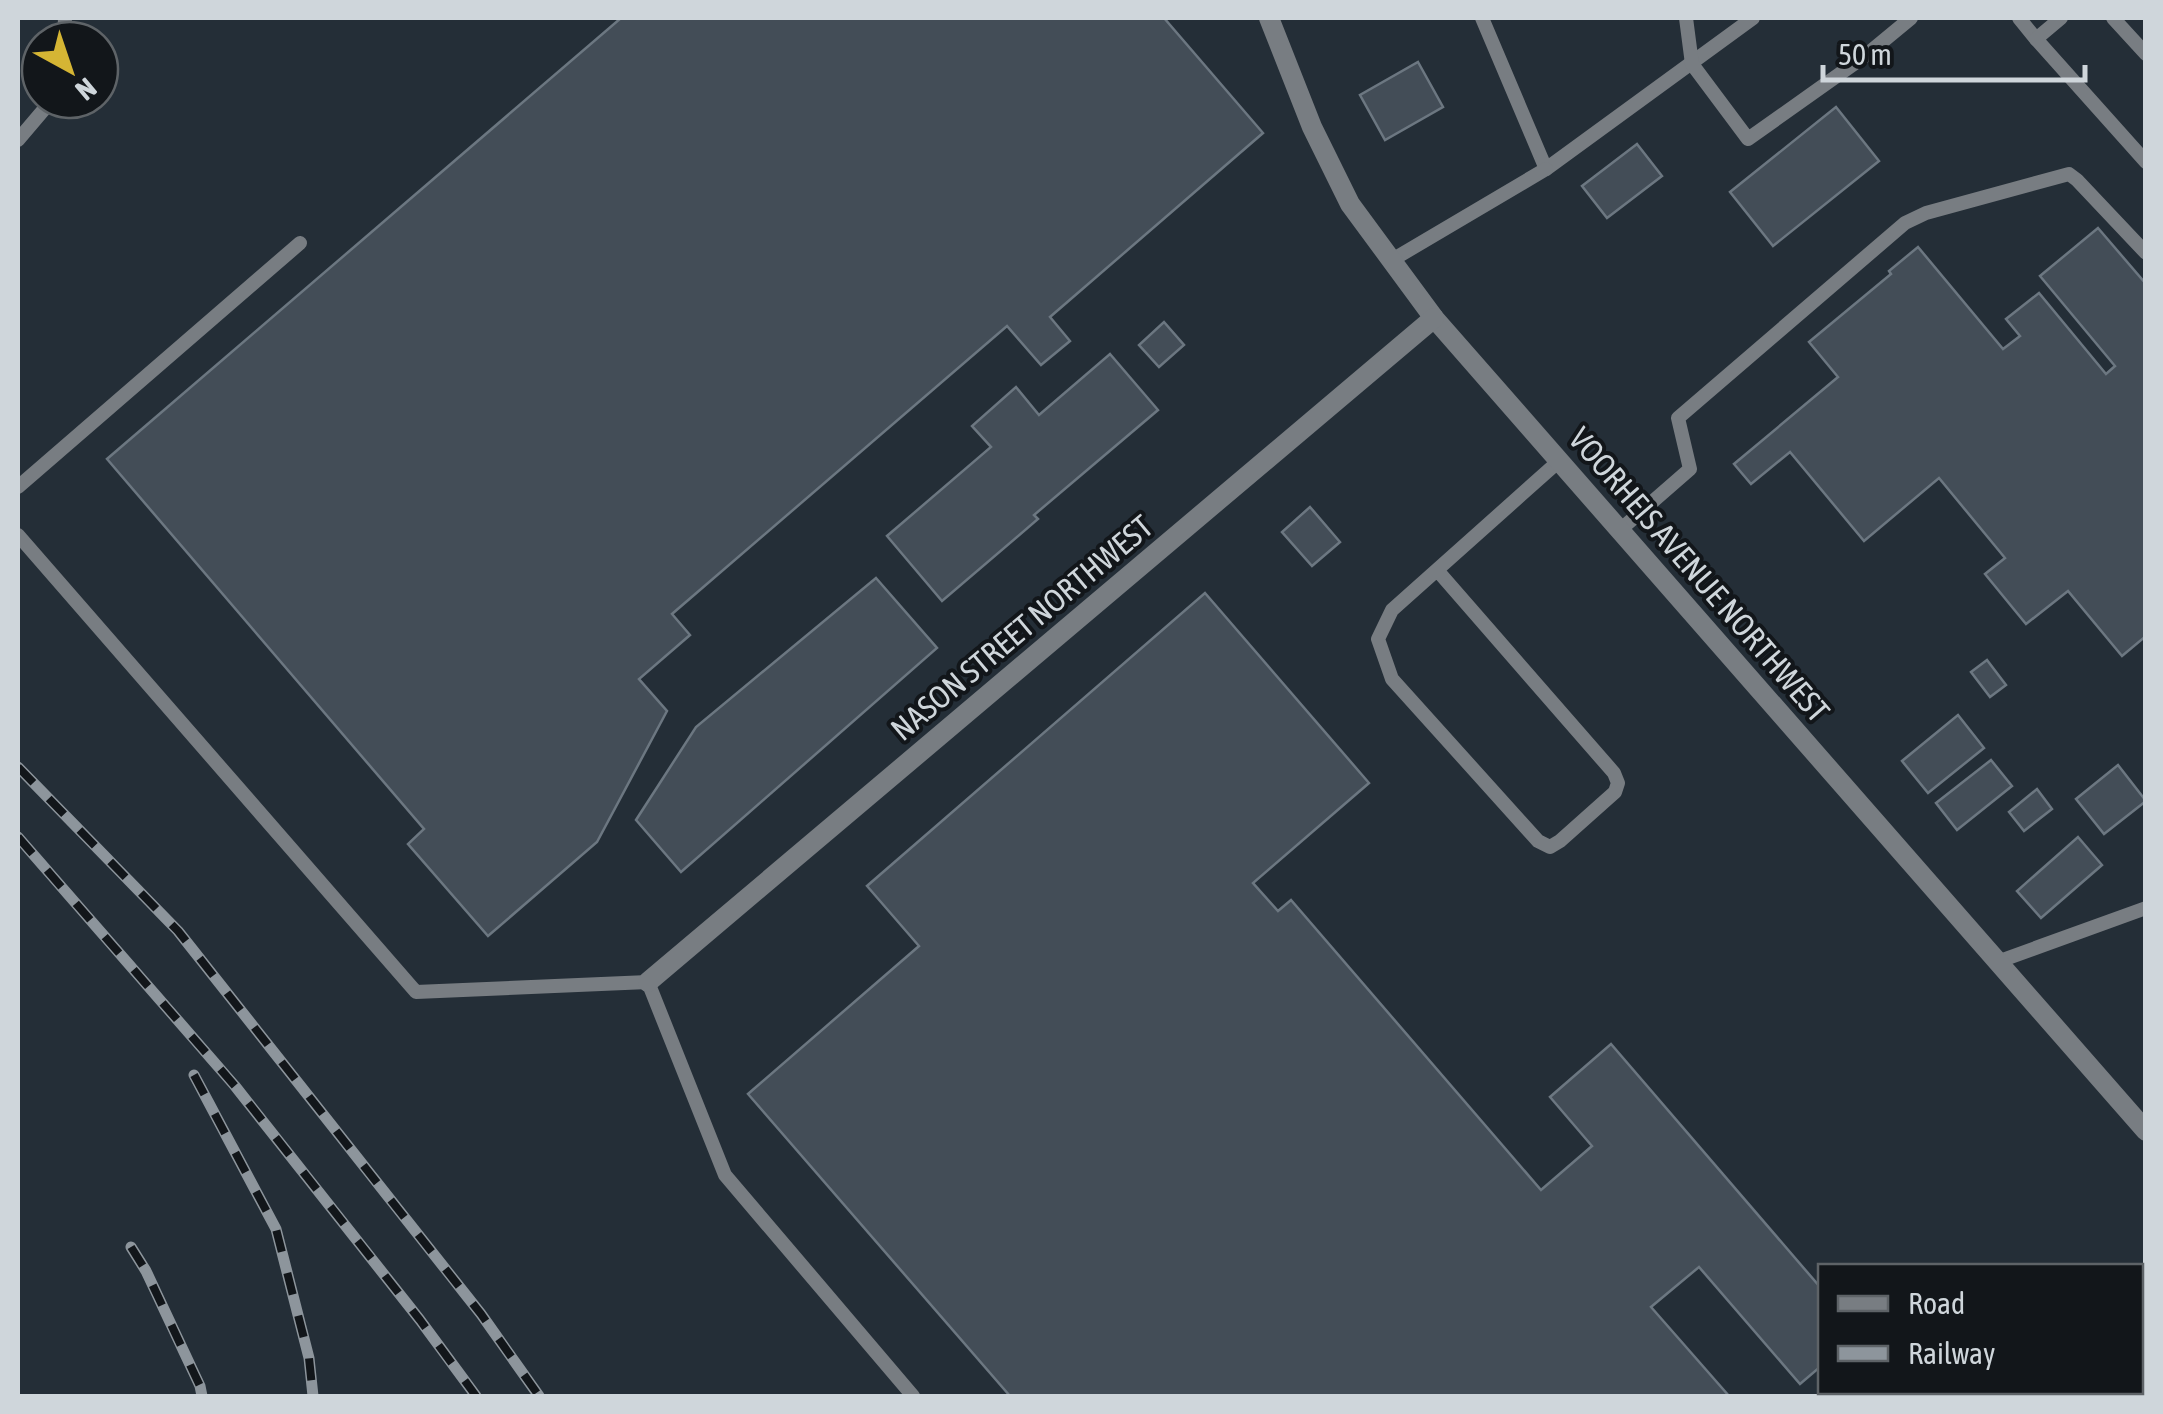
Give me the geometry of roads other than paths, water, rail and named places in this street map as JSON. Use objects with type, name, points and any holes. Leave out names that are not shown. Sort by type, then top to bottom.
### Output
[{"type":"street","name":"VOORHEIS AVENUE NORTHWEST","points":[[1269,18],[1312,127],[1350,204],[1434,318],[2146,1131]]},
{"type":"street","name":"NASON STREET NORTHWEST","points":[[648,982],[1434,318]]},
{"type":"lane","points":[[1482,18],[1546,168]]},
{"type":"lane","points":[[1686,18],[1692,64],[1748,139],[1865,56],[1911,18]]},
{"type":"lane","points":[[1392,260],[1546,168],[1754,18]]},
{"type":"lane","points":[[2018,18],[2146,162]]},
{"type":"lane","points":[[2036,38],[2061,18]]},
{"type":"lane","points":[[2113,18],[2146,54]]},
{"type":"lane","points":[[18,140],[35,120]]},
{"type":"lane","points":[[1620,530],[1690,470],[1678,418],[1905,223],[1926,213],[2069,174],[2146,253]]},
{"type":"lane","points":[[18,488],[300,243]]},
{"type":"lane","points":[[1437,570],[1618,782],[1615,792],[1550,846],[1538,841],[1392,680],[1378,639],[1392,610],[1559,461]]},
{"type":"lane","points":[[18,535],[416,992],[648,982],[725,1175],[913,1396]]},
{"type":"lane","points":[[1997,962],[2146,908]]},
{"type":"railway","points":[[18,767],[178,931],[481,1314],[539,1396]]},
{"type":"railway","points":[[18,837],[235,1086],[476,1396]]},
{"type":"railway","points":[[194,1075],[276,1229],[309,1358],[313,1396]]},
{"type":"railway","points":[[131,1247],[146,1271],[202,1396]]}]
